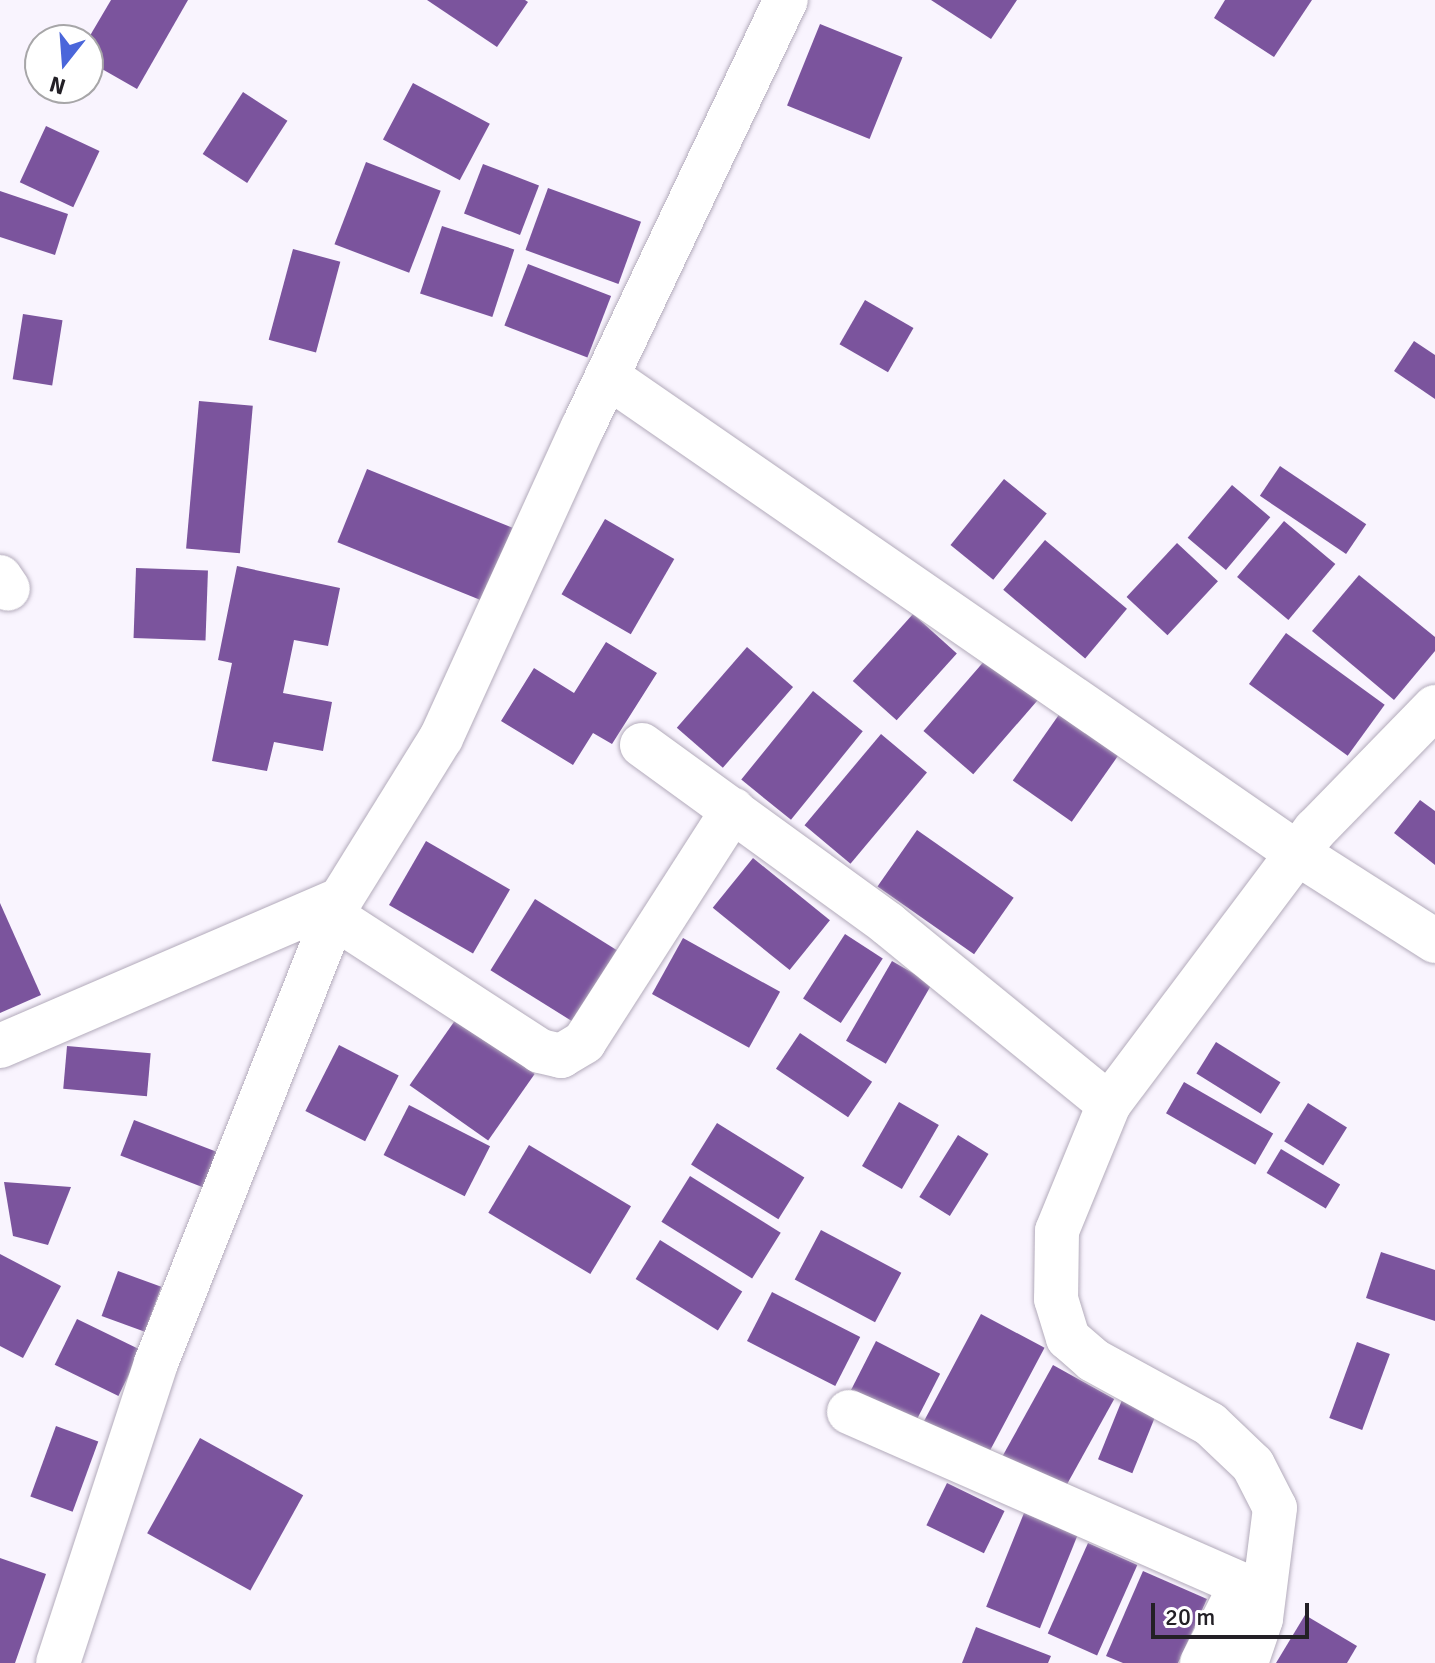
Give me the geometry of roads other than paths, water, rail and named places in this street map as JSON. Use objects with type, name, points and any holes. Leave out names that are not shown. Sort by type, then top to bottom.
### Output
[{"type":"street","points":[[58,1663],[156,1363],[338,908],[441,738],[607,376],[786,0]]},
{"type":"street","points":[[607,376],[1297,853],[1435,941]]},
{"type":"street","points":[[1202,1663],[1252,1589],[1275,1508],[1253,1465],[1210,1424],[1093,1360],[1068,1338],[1056,1299],[1057,1231],[1109,1104],[1297,853],[1435,707]]},
{"type":"street","points":[[642,745],[888,924],[1109,1104]]},
{"type":"street","points":[[338,908],[540,1051],[561,1056],[584,1042],[733,810]]},
{"type":"street","points":[[0,1046],[338,908]]},
{"type":"street","points":[[849,1412],[1252,1589],[1261,1619],[1246,1663]]}]
